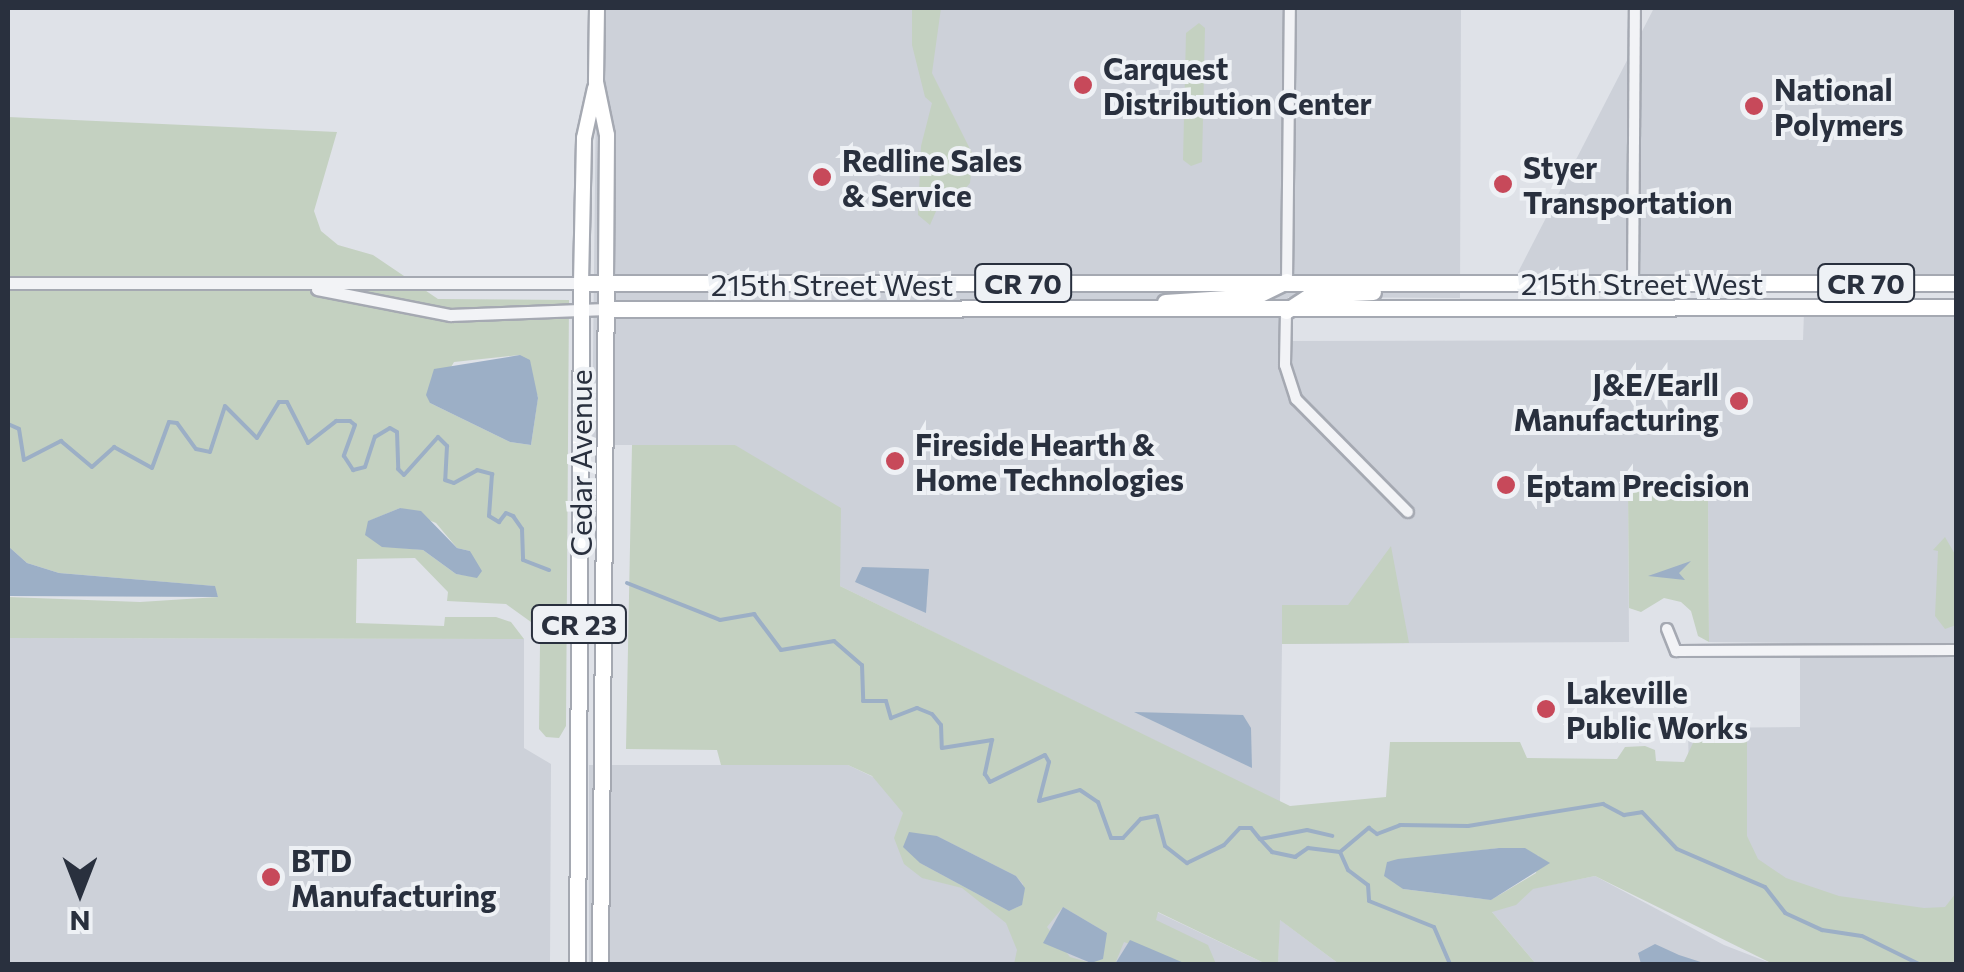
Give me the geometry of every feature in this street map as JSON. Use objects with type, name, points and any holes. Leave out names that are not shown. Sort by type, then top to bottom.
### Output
[{"type":"main road","name":"Cedar Avenue","points":[[596,8],[596,82],[607,135],[600,964]]},
{"type":"main road","name":"Cedar Avenue","points":[[576,964],[584,138],[596,82]]},
{"type":"main road","points":[[1120,312],[1148,302],[1256,296],[1287,281]]},
{"type":"main road","points":[[1286,312],[1311,294],[1476,282]]},
{"type":"main road","name":"215th Street West","points":[[581,283],[1956,283]]},
{"type":"main road","name":"215th Street West","points":[[606,310],[1286,312],[1956,307]]},
{"type":"street","points":[[1287,281],[1290,8]]},
{"type":"street","points":[[1633,284],[1635,8]]},
{"type":"street","name":"215th Street West","points":[[8,283],[581,283]]},
{"type":"street","points":[[278,283],[450,316],[606,310]]},
{"type":"street","points":[[1286,312],[1285,365],[1296,399],[1408,512]]},
{"type":"street","points":[[1666,628],[1676,650],[1956,650]]},
{"type":"shaded area","points":[[597,8],[1461,8],[1460,298],[1288,297],[1286,341],[1803,340],[1804,312],[1956,317],[1956,953],[1690,842],[1688,728],[1800,727],[1800,643],[1709,642],[1708,491],[1628,492],[1629,642],[1282,644],[1280,802],[840,586],[735,445],[592,445]]},
{"type":"shaded area","points":[[1654,8],[1956,8],[1956,278],[1514,280]]},
{"type":"shaded area","points":[[8,638],[524,639],[524,748],[551,764],[550,964],[8,964]]},
{"type":"shaded area","points":[[589,765],[848,765],[1266,964],[589,964]]},
{"type":"shaded area","points":[[1595,876],[1724,945],[1773,964],[1536,964],[1481,899]]},
{"type":"shaded area","points":[[1279,919],[1339,964],[1278,964]]},
{"type":"green space","points":[[912,8],[941,8],[932,73],[973,155],[970,183],[954,202],[940,202],[930,225],[918,215],[921,146],[932,103],[925,97],[912,45]]},
{"type":"green space","points":[[1199,23],[1205,28],[1202,162],[1191,166],[1183,160],[1186,33]]},
{"type":"green space","points":[[8,117],[337,132],[314,211],[321,231],[338,245],[373,255],[438,299],[569,300],[566,726],[559,738],[546,737],[539,729],[540,644],[531,622],[506,604],[447,601],[448,592],[415,558],[357,559],[356,623],[444,626],[445,617],[496,617],[511,622],[524,639],[8,638],[8,597],[140,602],[218,597],[214,586],[59,573],[27,563],[8,546]],"holes":[[[520,355],[538,397],[531,445],[510,442],[430,403],[454,362]],[[400,508],[436,523],[457,548],[470,551],[477,577],[456,574],[423,550],[393,547],[369,521]]]},
{"type":"green space","points":[[632,445],[735,445],[841,508],[840,586],[1290,806],[1386,797],[1390,742],[1520,742],[1527,758],[1617,759],[1625,747],[1645,746],[1655,750],[1656,761],[1684,762],[1702,724],[1747,726],[1747,836],[1758,859],[1786,878],[1839,896],[1924,908],[1945,907],[1956,893],[1956,964],[1773,964],[1595,876],[1533,889],[1516,905],[1492,912],[1536,964],[1339,964],[1280,920],[1278,964],[1266,964],[1158,912],[1156,920],[1208,945],[1216,964],[1186,964],[1124,942],[1115,964],[1014,964],[1017,950],[1006,923],[962,888],[922,878],[904,864],[894,838],[903,813],[872,776],[848,765],[721,765],[717,750],[626,749]],"holes":[[[937,836],[1016,876],[1023,884],[1022,905],[1009,911],[920,863]],[[1499,848],[1539,856],[1536,873],[1491,900],[1403,889],[1387,862]],[[1063,907],[1107,933],[1091,963],[1070,957],[1047,927]]]},
{"type":"green space","points":[[1628,491],[1708,491],[1709,642],[1698,636],[1691,611],[1681,602],[1664,598],[1641,612],[1629,608]]},
{"type":"green space","points":[[1945,537],[1956,556],[1956,625],[1945,629],[1935,616],[1938,551],[1933,550]]},
{"type":"green space","points":[[1391,546],[1409,643],[1282,644],[1282,605],[1348,605]]},
{"type":"water","points":[[520,355],[530,360],[538,398],[531,445],[510,442],[430,403],[426,395],[434,369]]},
{"type":"water","points":[[400,508],[421,511],[457,548],[470,551],[482,571],[477,578],[456,574],[423,550],[382,547],[365,535],[368,521]]},
{"type":"water","points":[[8,546],[27,563],[59,573],[215,586],[218,597],[8,596]]},
{"type":"water","points":[[1691,561],[1679,573],[1685,580],[1648,576]]},
{"type":"water","points":[[862,567],[929,569],[926,613],[855,582]]},
{"type":"water","points":[[1134,712],[1243,715],[1251,728],[1252,768]]},
{"type":"water","points":[[909,832],[937,836],[1016,876],[1025,888],[1022,905],[1009,911],[920,863],[903,847]]},
{"type":"water","points":[[1525,848],[1550,863],[1491,900],[1403,889],[1384,876],[1387,862],[1398,859]]},
{"type":"water","points":[[1063,907],[1107,933],[1103,959],[1091,963],[1043,943]]},
{"type":"water","points":[[1130,940],[1184,963],[1186,964],[1115,964]]},
{"type":"water","points":[[1655,944],[1707,964],[1641,964],[1638,953]]},
{"type":"waterway","points":[[8,424],[19,429],[24,460],[61,441],[92,467],[114,447],[152,468],[169,422],[177,423],[196,449],[210,452],[225,406],[257,438],[279,402],[287,402],[308,443],[336,421],[350,421],[355,425],[344,456],[353,470],[365,467],[375,437],[390,428],[397,432],[398,469],[404,475],[438,437],[447,446],[445,480],[454,483],[477,470],[492,474],[489,516],[499,522],[506,513],[513,516],[522,529],[523,560],[549,570]]},
{"type":"waterway","points":[[627,583],[720,620],[754,614],[781,650],[834,641],[862,665],[863,701],[886,701],[891,718],[917,708],[932,714],[941,725],[942,748],[992,740],[985,774],[990,782],[1045,755],[1049,762],[1039,801],[1080,790],[1098,802],[1111,838],[1123,838],[1141,819],[1157,816],[1165,846],[1187,863],[1224,845],[1240,828],[1251,828],[1260,839],[1307,830],[1332,836]]},
{"type":"waterway","points":[[1340,852],[1369,828],[1377,834],[1400,825],[1468,826],[1603,804],[1624,815],[1642,812],[1677,849],[1765,887],[1785,913],[1822,930],[1862,936],[1919,964]]},
{"type":"waterway","points":[[1260,839],[1272,852],[1295,857],[1308,848],[1340,852]]},
{"type":"waterway","points":[[1340,852],[1348,870],[1368,885],[1369,901],[1434,927],[1450,964]]},
{"type":"place","name":"Carquest Distribution Center","points":[[1083,85]]},
{"type":"place","name":"National Polymers","points":[[1754,106]]},
{"type":"place","name":"Redline Sales & Service","points":[[822,177]]},
{"type":"place","name":"Styer Transportation","points":[[1503,184]]},
{"type":"place","name":"J&E/Earll Manufacturing","points":[[1739,401]]},
{"type":"place","name":"Fireside Hearth & Home Technologies","points":[[895,461]]},
{"type":"place","name":"Eptam Precision","points":[[1506,485]]},
{"type":"place","name":"Lakeville Public Works","points":[[1546,709]]},
{"type":"place","name":"BTD Manufacturing","points":[[271,877]]}]
